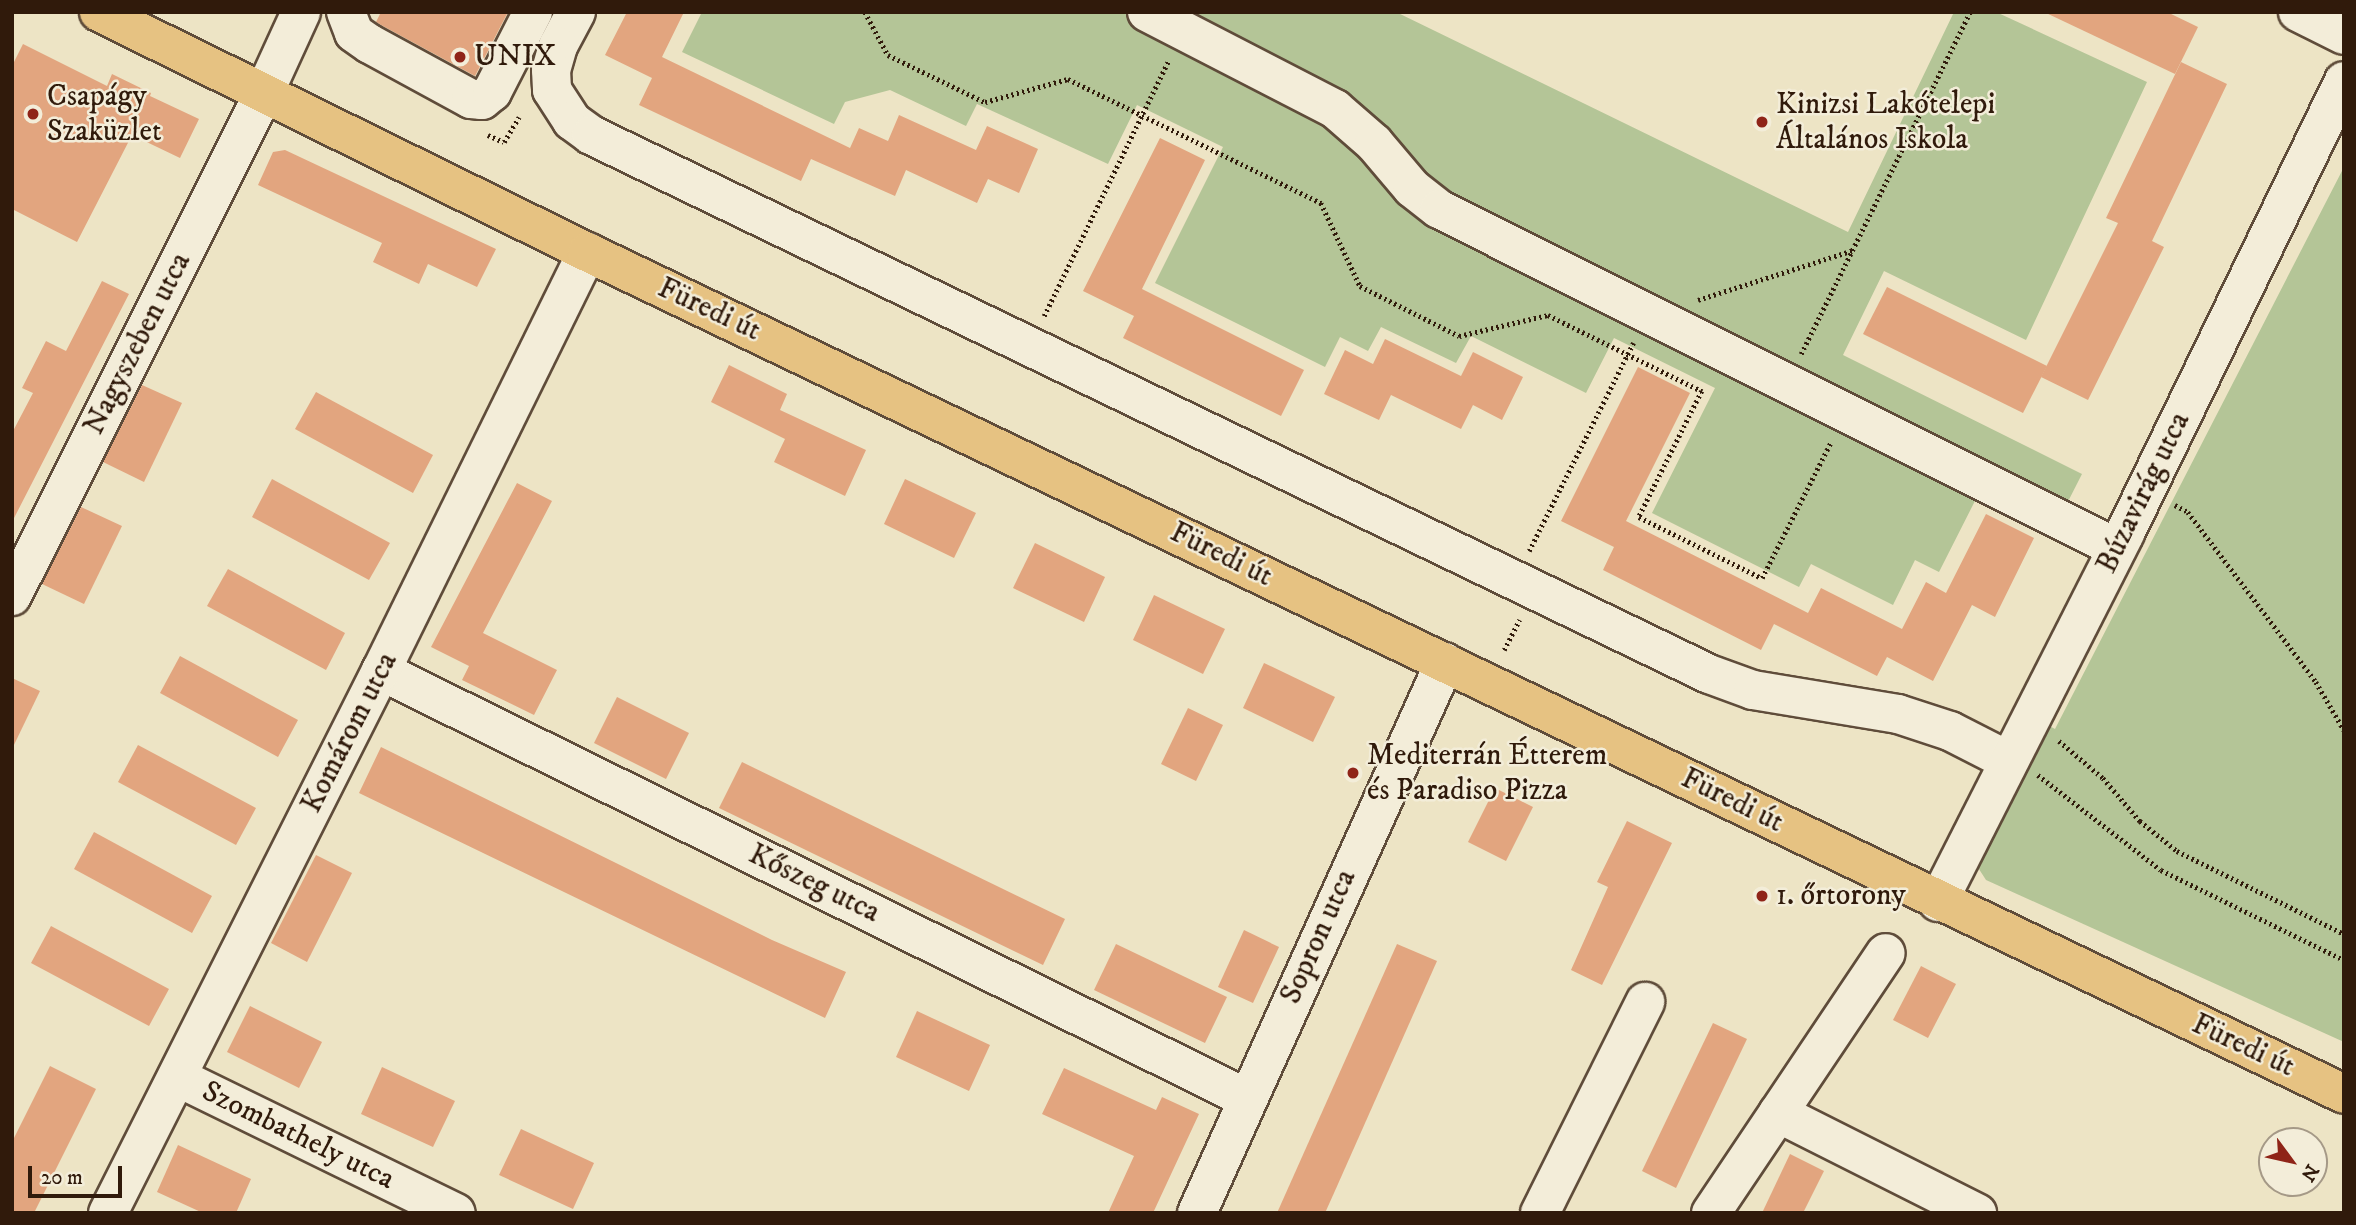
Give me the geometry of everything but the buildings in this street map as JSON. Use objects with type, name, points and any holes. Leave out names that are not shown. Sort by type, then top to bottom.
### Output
[{"type":"main road","name":"Füredi út","points":[[100,12],[587,252],[1445,662],[1938,902],[2344,1094]]},
{"type":"street","name":"Nagyszeben utca","points":[[12,596],[264,93],[300,12]]},
{"type":"street","points":[[346,12],[354,33],[370,44],[471,99],[482,100],[492,92],[533,12]]},
{"type":"street","points":[[576,12],[558,46],[551,70],[552,90],[572,121],[591,135],[1709,674],[1753,690],[1898,714],[1950,731],[2009,761]]},
{"type":"street","points":[[1147,12],[1335,109],[1374,143],[1412,188],[1439,209],[2117,548]]},
{"type":"street","points":[[2298,12],[2344,34]]},
{"type":"street","name":"Búzavirág utca","points":[[1938,902],[2146,491],[2344,81]]},
{"type":"street","name":"Komárom utca","points":[[108,1213],[403,642],[516,413],[528,371],[587,252]]},
{"type":"street","name":"Kőszeg utca","points":[[403,642],[1246,1098]]},
{"type":"street","name":"Sopron utca","points":[[1197,1213],[1246,1098],[1445,662]]},
{"type":"street","points":[[1711,1213],[1886,953]]},
{"type":"street","points":[[1539,1213],[1645,1002]]},
{"type":"street","name":"Szombathely utca","points":[[177,1077],[456,1213]]},
{"type":"street","points":[[1777,1113],[1976,1213]]},
{"type":"path","points":[[865,12],[888,55],[985,102],[1068,79],[1321,203],[1360,286],[1459,336],[1548,315],[1702,391],[1639,517],[1762,578],[1846,412]]},
{"type":"path","points":[[1787,383],[1970,12]]},
{"type":"path","points":[[1028,348],[1185,31]]},
{"type":"path","points":[[1546,520],[1626,353],[1653,314],[1854,250]]},
{"type":"path","points":[[2146,491],[2188,512],[2316,682],[2344,730]]},
{"type":"path","points":[[2028,723],[2078,755],[2140,821],[2177,850],[2344,934]]},
{"type":"path","points":[[2009,761],[2044,778],[2161,870],[2344,960]]},
{"type":"green space","points":[[702,12],[1396,12],[1848,232],[1954,12],[1996,12],[2147,82],[2026,340],[1884,271],[1843,355],[2082,474],[2053,531],[1978,495],[1939,572],[1915,560],[1893,605],[1811,564],[1799,587],[1652,513],[1715,388],[1614,338],[1586,393],[1471,336],[1456,363],[1381,327],[1368,351],[1340,337],[1325,367],[1155,283],[1223,147],[1137,105],[1108,164],[977,104],[966,126],[890,90],[845,102],[834,124],[682,52]]},
{"type":"green space","points":[[2344,167],[2344,1042],[1986,880],[1977,866],[2040,721],[2055,729]]},
{"type":"place","name":"UNIX","points":[[460,57]]},
{"type":"place","name":"Csapágy Szaküzlet","points":[[33,114]]},
{"type":"place","name":"Kinizsi Lakótelepi Általános Iskola","points":[[1762,122]]},
{"type":"place","name":"Mediterrán Étterem és Paradiso Pizza","points":[[1353,773]]},
{"type":"place","name":"1. őrtorony","points":[[1762,896]]}]
